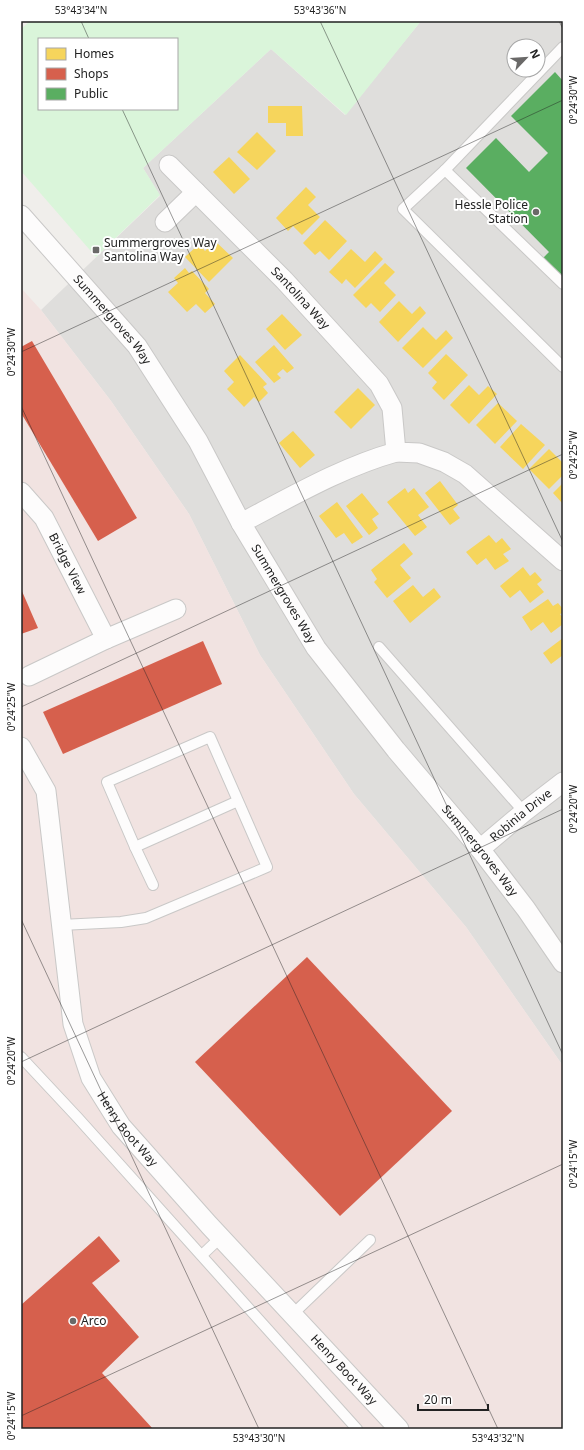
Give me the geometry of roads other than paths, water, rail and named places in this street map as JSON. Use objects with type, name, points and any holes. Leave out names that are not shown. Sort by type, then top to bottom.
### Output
[{"type":"street","name":"Santolina Way","points":[[169,165],[284,280],[379,384],[392,408],[396,452]]},
{"type":"street","points":[[165,222],[196,192]]},
{"type":"street","name":"Summergroves Way","points":[[21,215],[137,346],[198,441],[241,523],[316,648],[396,750],[480,849],[526,909],[563,963]]},
{"type":"street","points":[[241,523],[293,495],[367,461],[396,452],[419,453],[444,462],[465,474],[563,561]]},
{"type":"street","name":"Bridge View","points":[[21,492],[44,518],[106,639]]},
{"type":"street","points":[[29,676],[106,639],[176,609]]},
{"type":"street","name":"Henry Boot Way","points":[[21,747],[46,791],[73,1024],[91,1078],[121,1126],[221,1237],[399,1429]]},
{"type":"street","name":"Robinia Drive","points":[[480,849],[563,782]]},
{"type":"lane","points":[[563,47],[445,170],[402,209],[563,367]]},
{"type":"lane","points":[[445,170],[563,284]]},
{"type":"lane","points":[[378,647],[524,812]]},
{"type":"lane","points":[[61,925],[121,922],[146,918],[267,867],[210,737],[107,782],[153,885]]},
{"type":"lane","points":[[136,846],[238,801]]},
{"type":"lane","points":[[21,1057],[202,1255],[357,1429]]},
{"type":"lane","points":[[202,1255],[221,1237]]},
{"type":"lane","points":[[293,1314],[370,1240]]},
{"type":"place","name":"Hessle Police Station","points":[[536,212]]},
{"type":"place","name":"Summergroves Way Santolina Way","points":[[96,250]]},
{"type":"place","name":"Arco","points":[[73,1321]]}]
